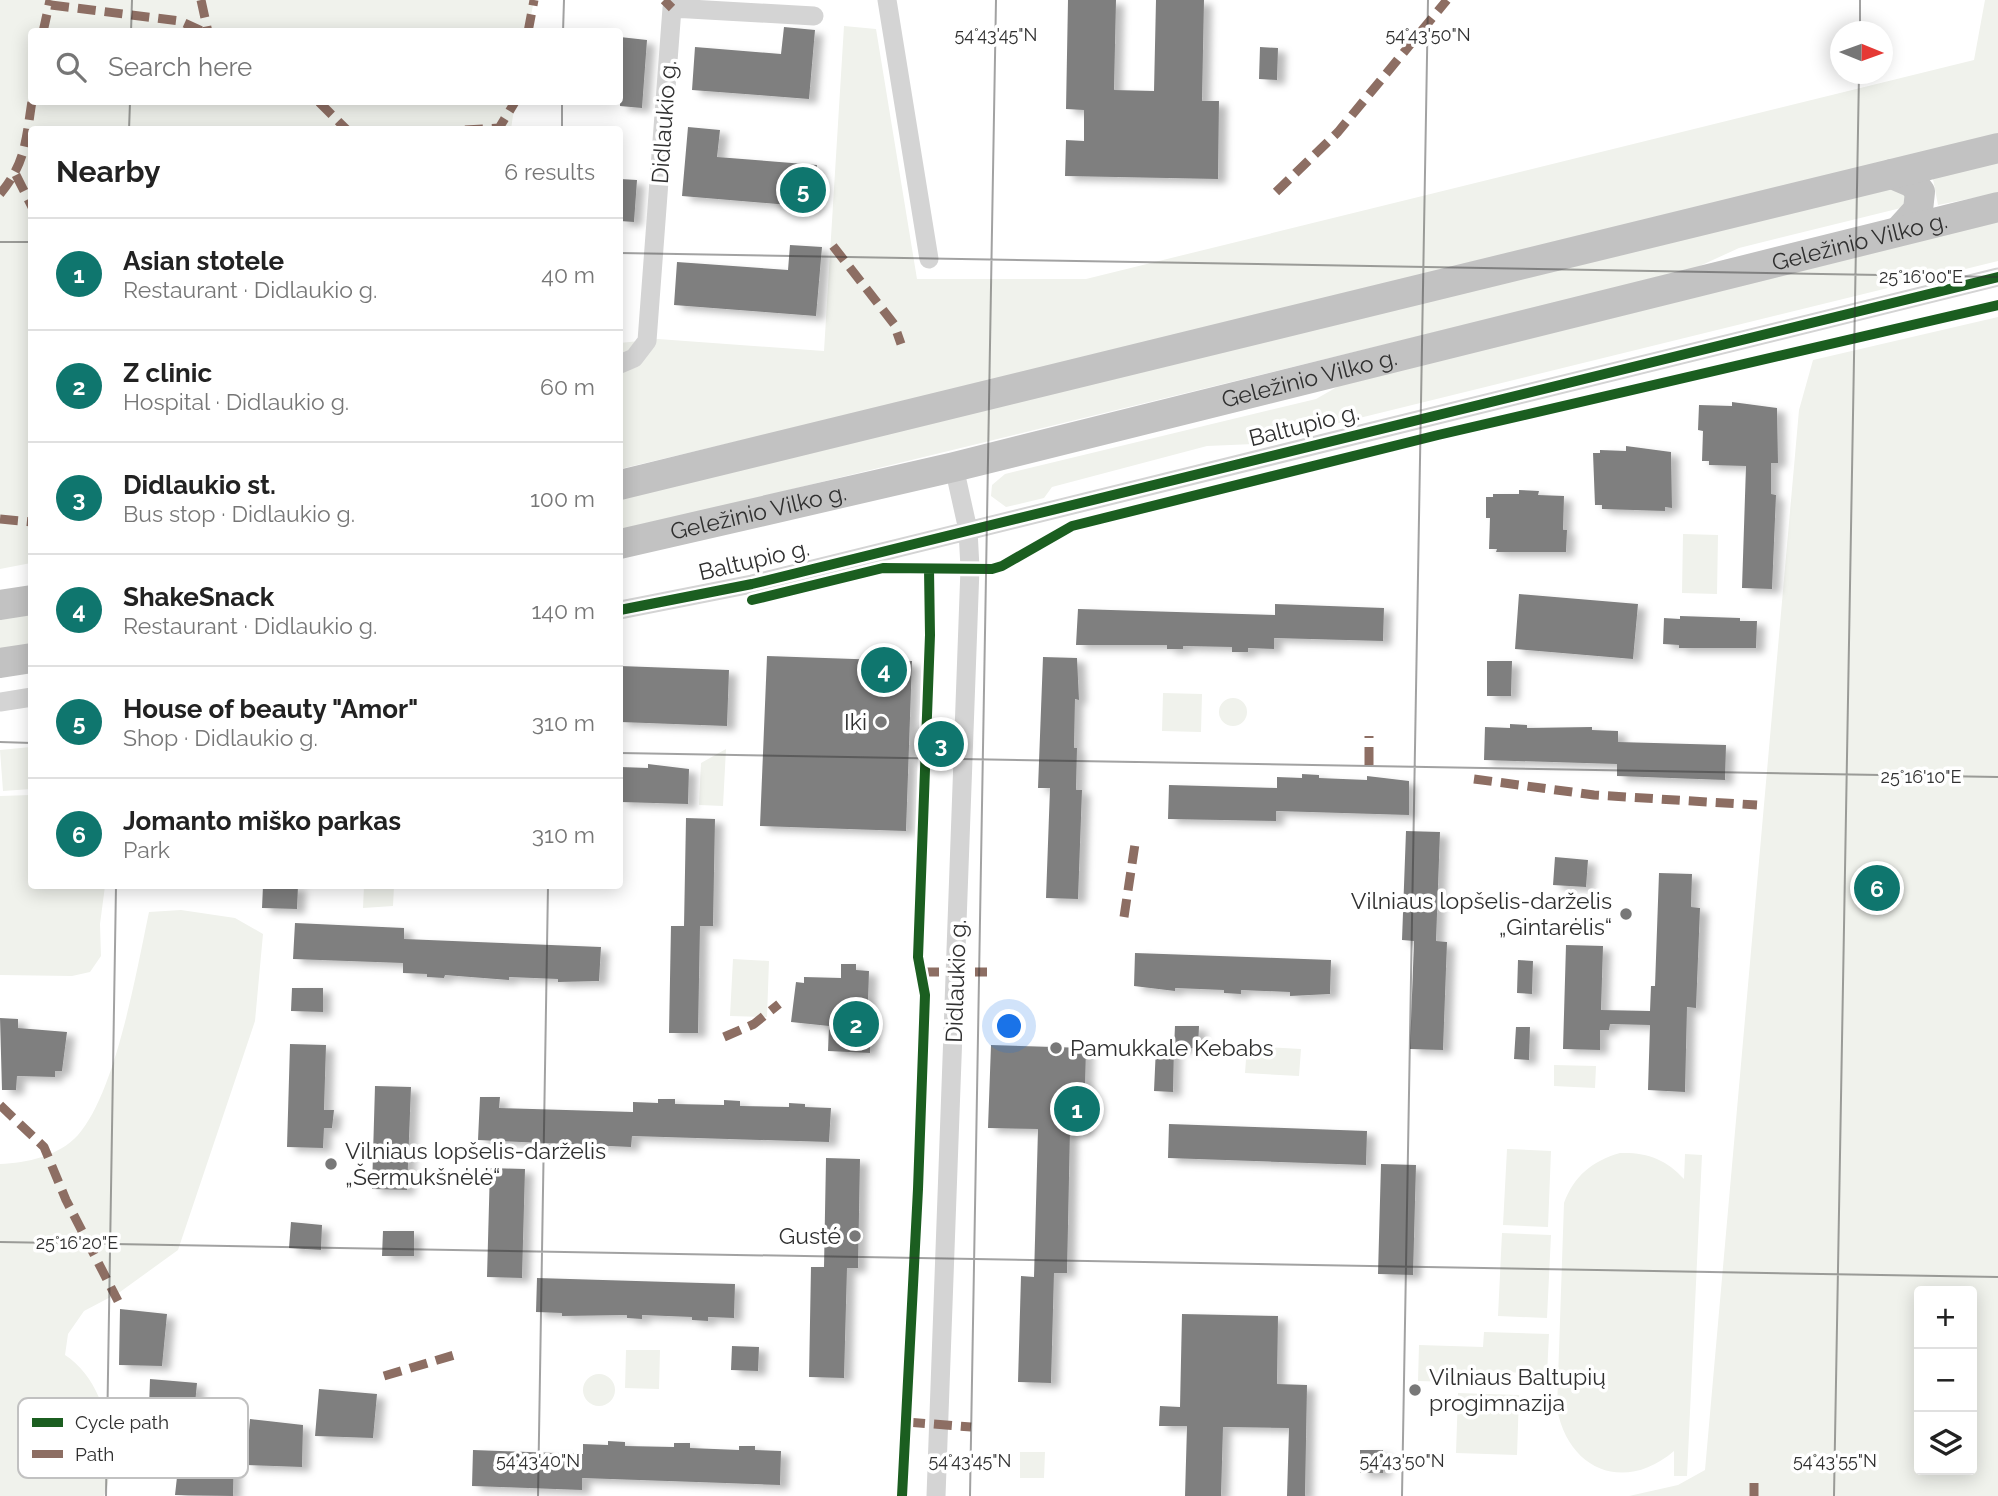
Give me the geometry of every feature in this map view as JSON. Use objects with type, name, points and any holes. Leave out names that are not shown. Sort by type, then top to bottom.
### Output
[{"type":"highway","points":[[623,484],[1998,148]]},
{"type":"highway","points":[[1892,174],[1913,183],[1920,192],[1917,211],[1899,231]]},
{"type":"highway","name":"Geležinio Vilko g.","points":[[623,543],[954,467],[1998,207]]},
{"type":"highway","points":[[0,605],[28,601]]},
{"type":"highway","points":[[0,663],[28,659]]},
{"type":"street","points":[[887,0],[929,259]]},
{"type":"street","name":"Didlaukio g.","points":[[623,363],[634,358],[647,341],[672,8],[814,16]]},
{"type":"street","name":"Baltupio g.","points":[[623,609],[752,584],[1998,277]]},
{"type":"street","name":"Didlaukio g.","points":[[936,1496],[957,985],[970,568],[968,530],[954,467]]},
{"type":"street","points":[[0,702],[28,698]]},
{"type":"shaded area","points":[[0,0],[534,0],[529,28],[28,28],[28,105],[515,105],[511,126],[28,126],[28,564],[0,569]]},
{"type":"shaded area","points":[[1985,0],[1998,0],[1998,136],[1082,360],[623,468],[623,343],[658,339],[824,351],[844,26],[876,29],[917,279],[1086,279],[1877,84],[1893,84],[1893,80],[1974,60]]},
{"type":"shaded area","points":[[1998,161],[1998,193],[1938,205],[1933,179]]},
{"type":"shaded area","points":[[1891,186],[1905,187],[1905,207],[1739,248],[1691,270],[623,530],[623,497]]},
{"type":"shaded area","points":[[1998,222],[1998,261],[1254,444],[1207,446],[1052,487],[1044,498],[1006,507],[991,496],[992,485],[1005,474],[1316,399],[1351,379]]},
{"type":"shaded area","points":[[1998,317],[1998,1496],[1629,1496],[1678,1485],[1705,1470],[1799,410],[1813,360]]},
{"type":"shaded area","points":[[1683,534],[1718,535],[1717,594],[1682,593]]},
{"type":"shaded area","points":[[28,612],[28,644],[0,649],[0,617]]},
{"type":"shaded area","points":[[1163,693],[1202,694],[1201,732],[1162,731]]},
{"type":"shaded area","points":[[1233,698],[1243,702],[1247,712],[1243,722],[1233,726],[1223,722],[1219,712],[1223,702]]},
{"type":"shaded area","points":[[28,747],[28,789],[3,791],[0,750]]},
{"type":"shaded area","points":[[726,749],[723,806],[699,805],[701,763]]},
{"type":"shaded area","points":[[28,795],[28,889],[105,889],[100,924],[101,956],[90,972],[72,976],[0,975],[0,796]]},
{"type":"shaded area","points":[[364,889],[394,889],[393,906],[363,908]]},
{"type":"shaded area","points":[[181,910],[235,918],[263,934],[255,1021],[178,1250],[120,1292],[84,1311],[68,1334],[65,1355],[79,1367],[99,1398],[18,1398],[18,1478],[109,1478],[104,1496],[0,1496],[0,1164],[42,1157],[62,1148],[78,1135],[91,1115],[114,1061],[149,912]]},
{"type":"shaded area","points":[[733,959],[769,961],[767,1017],[730,1016]]},
{"type":"shaded area","points":[[1247,1046],[1301,1049],[1299,1076],[1245,1073]]},
{"type":"shaded area","points":[[1554,1065],[1596,1066],[1595,1088],[1554,1086]]},
{"type":"shaded area","points":[[1507,1149],[1551,1151],[1548,1227],[1503,1225]]},
{"type":"shaded area","points":[[1620,1153],[1655,1158],[1670,1166],[1684,1179],[1685,1154],[1702,1155],[1687,1476],[1674,1476],[1674,1451],[1655,1464],[1637,1471],[1619,1473],[1586,1461],[1573,1448],[1563,1430],[1557,1409],[1564,1203],[1573,1185],[1585,1171],[1601,1160]]},
{"type":"shaded area","points":[[1502,1233],[1551,1235],[1547,1318],[1498,1316]]},
{"type":"shaded area","points":[[1484,1332],[1549,1334],[1547,1374],[1483,1371],[1483,1383],[1418,1381],[1419,1345],[1483,1347]]},
{"type":"shaded area","points":[[626,1350],[660,1350],[659,1389],[625,1388]]},
{"type":"shaded area","points":[[599,1374],[610,1379],[615,1390],[610,1401],[599,1406],[588,1401],[583,1390],[588,1379]]},
{"type":"shaded area","points":[[1458,1393],[1519,1395],[1517,1455],[1456,1453]]},
{"type":"shaded area","points":[[1020,1452],[1045,1452],[1044,1478],[1020,1478]]},
{"type":"building","points":[[1068,0],[1116,0],[1114,90],[1154,91],[1156,0],[1204,0],[1202,101],[1219,101],[1218,179],[1065,176],[1066,140],[1084,141],[1084,110],[1066,109]]},
{"type":"building","points":[[784,27],[815,30],[809,99],[692,90],[695,47],[781,54]]},
{"type":"building","points":[[623,37],[647,40],[642,108],[620,106],[623,105]]},
{"type":"building","points":[[1260,47],[1278,48],[1277,80],[1259,79]]},
{"type":"building","points":[[688,127],[720,130],[717,157],[817,165],[813,207],[682,196]]},
{"type":"building","points":[[623,179],[637,180],[634,222],[623,221]]},
{"type":"building","points":[[790,245],[822,247],[816,316],[674,305],[677,262],[788,270]]},
{"type":"building","points":[[1732,402],[1777,408],[1778,463],[1771,463],[1771,494],[1776,495],[1772,589],[1742,588],[1746,466],[1709,465],[1709,461],[1702,461],[1703,431],[1698,430],[1699,405],[1732,406]]},
{"type":"building","points":[[1626,446],[1671,452],[1672,508],[1665,507],[1665,511],[1602,509],[1602,505],[1595,505],[1593,453],[1600,453],[1600,450],[1626,451]]},
{"type":"building","points":[[1519,490],[1539,491],[1538,495],[1564,496],[1563,530],[1567,530],[1566,552],[1496,552],[1497,549],[1489,549],[1490,518],[1486,518],[1486,497],[1493,497],[1493,494],[1519,494]]},
{"type":"building","points":[[1519,594],[1638,604],[1633,659],[1515,649]]},
{"type":"building","points":[[1275,604],[1384,608],[1383,641],[1274,638],[1274,649],[1248,648],[1248,652],[1232,652],[1232,647],[1183,646],[1183,649],[1167,649],[1167,645],[1076,645],[1078,609],[1275,615]]},
{"type":"building","points":[[1680,616],[1757,621],[1756,648],[1679,648],[1679,645],[1663,644],[1664,618],[1680,619]]},
{"type":"building","points":[[767,656],[912,661],[906,831],[760,826]]},
{"type":"building","points":[[1043,657],[1077,658],[1079,700],[1075,699],[1074,748],[1077,748],[1076,790],[1082,790],[1078,899],[1046,898],[1050,788],[1038,788]]},
{"type":"building","points":[[1487,661],[1512,661],[1511,696],[1487,696]]},
{"type":"building","points":[[623,666],[729,670],[727,726],[623,722]]},
{"type":"building","points":[[1510,724],[1527,725],[1527,728],[1592,727],[1592,730],[1618,731],[1618,742],[1726,745],[1725,780],[1617,776],[1617,764],[1484,760],[1485,727],[1510,728]]},
{"type":"building","points":[[648,764],[689,769],[688,804],[623,802],[623,767],[648,768]]},
{"type":"building","points":[[1302,774],[1319,775],[1319,778],[1367,780],[1367,776],[1409,781],[1409,815],[1276,811],[1276,821],[1168,819],[1169,785],[1277,788],[1277,777],[1302,778]]},
{"type":"building","points":[[686,818],[715,819],[713,926],[700,926],[698,1033],[669,1033],[671,926],[684,926]]},
{"type":"building","points":[[1406,831],[1440,832],[1436,941],[1447,942],[1443,1050],[1410,1049],[1414,941],[1402,940]]},
{"type":"building","points":[[1555,857],[1588,860],[1586,887],[1553,885]]},
{"type":"building","points":[[1659,873],[1692,874],[1691,907],[1700,908],[1696,1008],[1687,1007],[1685,1092],[1648,1090],[1650,1025],[1610,1024],[1609,1030],[1600,1030],[1600,1050],[1563,1049],[1566,945],[1603,946],[1601,1010],[1650,1011],[1651,986],[1655,986]]},
{"type":"building","points":[[263,889],[298,889],[297,909],[262,908]]},
{"type":"building","points":[[295,923],[404,928],[404,939],[601,947],[599,981],[558,982],[558,979],[509,977],[509,980],[445,975],[444,978],[427,977],[427,974],[403,973],[403,963],[293,959]]},
{"type":"building","points":[[1135,953],[1331,960],[1330,994],[1290,996],[1290,992],[1241,990],[1241,994],[1224,993],[1224,990],[1175,988],[1175,991],[1134,986]]},
{"type":"building","points":[[1518,960],[1533,961],[1532,994],[1517,993]]},
{"type":"building","points":[[841,964],[856,964],[856,970],[869,971],[867,1034],[871,1034],[870,1053],[828,1051],[829,1026],[791,1022],[796,982],[804,983],[804,977],[841,978]]},
{"type":"building","points":[[292,988],[323,988],[323,1012],[291,1011]]},
{"type":"building","points":[[0,1018],[18,1019],[18,1028],[67,1032],[62,1071],[55,1071],[55,1077],[17,1076],[16,1090],[2,1090]]},
{"type":"building","points":[[1175,1026],[1199,1026],[1198,1048],[1174,1048]]},
{"type":"building","points":[[1516,1027],[1530,1027],[1529,1060],[1514,1059]]},
{"type":"building","points":[[290,1044],[326,1045],[324,1110],[334,1110],[332,1128],[324,1128],[323,1148],[287,1147]]},
{"type":"building","points":[[991,1045],[1086,1048],[1084,1131],[1070,1130],[1067,1273],[1054,1273],[1051,1383],[1018,1382],[1021,1276],[1034,1277],[1038,1129],[988,1128]]},
{"type":"building","points":[[1156,1047],[1174,1048],[1173,1092],[1154,1091]]},
{"type":"building","points":[[375,1086],[411,1087],[407,1190],[372,1189]]},
{"type":"building","points":[[480,1097],[500,1097],[499,1108],[633,1112],[633,1102],[658,1103],[658,1099],[675,1099],[675,1104],[724,1105],[724,1100],[740,1101],[740,1106],[789,1107],[789,1103],[805,1104],[805,1107],[831,1108],[829,1142],[632,1136],[631,1147],[478,1140]]},
{"type":"building","points":[[1169,1124],[1367,1131],[1366,1165],[1168,1158]]},
{"type":"building","points":[[826,1158],[860,1159],[858,1268],[847,1268],[844,1378],[809,1377],[811,1267],[824,1267]]},
{"type":"building","points":[[1381,1164],[1416,1165],[1413,1275],[1378,1274]]},
{"type":"building","points":[[490,1168],[525,1169],[522,1278],[487,1277]]},
{"type":"building","points":[[291,1222],[322,1225],[321,1250],[289,1248]]},
{"type":"building","points":[[383,1231],[414,1231],[414,1256],[382,1256]]},
{"type":"building","points":[[537,1278],[735,1284],[734,1318],[708,1317],[708,1321],[692,1320],[692,1317],[642,1315],[642,1319],[627,1318],[627,1315],[562,1316],[562,1313],[536,1312]]},
{"type":"building","points":[[120,1309],[167,1314],[162,1366],[119,1365]]},
{"type":"building","points":[[1182,1314],[1278,1316],[1277,1384],[1307,1385],[1305,1496],[1287,1496],[1289,1428],[1223,1427],[1221,1496],[1185,1496],[1187,1426],[1159,1426],[1160,1406],[1180,1407]]},
{"type":"building","points":[[732,1346],[759,1347],[758,1371],[731,1370]]},
{"type":"building","points":[[150,1379],[197,1383],[196,1398],[149,1398]]},
{"type":"building","points":[[319,1389],[377,1394],[373,1438],[315,1436]]},
{"type":"building","points":[[250,1419],[303,1425],[302,1467],[248,1465]]},
{"type":"building","points":[[608,1441],[625,1442],[625,1446],[674,1447],[674,1443],[690,1443],[690,1448],[739,1450],[739,1446],[755,1446],[755,1450],[781,1451],[780,1485],[582,1478],[582,1490],[472,1486],[473,1450],[583,1454],[583,1444],[608,1445]]},
{"type":"building","points":[[1360,1450],[1383,1450],[1383,1473],[1360,1473]]},
{"type":"building","points":[[177,1478],[233,1478],[233,1496],[175,1495]]},
{"type":"marked path","points":[[44,28],[50,0]]},
{"type":"marked path","points":[[201,0],[207,28]]},
{"type":"marked path","points":[[529,28],[534,0]]},
{"type":"marked path","points":[[664,0],[672,8]]},
{"type":"marked path","points":[[1276,192],[1338,132],[1447,0]]},
{"type":"marked path","points":[[51,5],[180,21],[195,28]]},
{"type":"marked path","points":[[28,126],[31,105]]},
{"type":"marked path","points":[[322,105],[343,126]]},
{"type":"marked path","points":[[500,126],[513,105]]},
{"type":"marked path","points":[[0,194],[20,161],[28,126]]},
{"type":"marked path","points":[[16,175],[28,199]]},
{"type":"marked path","points":[[833,246],[894,324],[901,344]]},
{"type":"marked path","points":[[0,519],[28,522]]},
{"type":"marked path","points":[[1369,736],[1369,765]]},
{"type":"marked path","points":[[1474,779],[1594,795],[1757,805]]},
{"type":"marked path","points":[[1124,917],[1135,844]]},
{"type":"marked path","points":[[921,972],[987,972]]},
{"type":"marked path","points":[[724,1037],[754,1024],[779,1004]]},
{"type":"marked path","points":[[0,1105],[44,1147],[66,1200],[118,1301]]},
{"type":"marked path","points":[[384,1376],[461,1353]]},
{"type":"marked path","points":[[907,1422],[971,1427]]},
{"type":"marked path","points":[[1754,1483],[1754,1496]]},
{"type":"cycle path","points":[[623,609],[752,584],[1998,277]]},
{"type":"cycle path","points":[[752,600],[883,568],[992,569],[1072,526],[1438,435],[1998,305]]},
{"type":"cycle path","points":[[902,1496],[925,995],[918,957],[930,635],[929,569]]},
{"type":"place","name":"House of beauty \"Amor\"","points":[[803,190]]},
{"type":"place","name":"ShakeSnack","points":[[884,670]]},
{"type":"place","name":"Iki","points":[[881,722]]},
{"type":"place","name":"Didlaukio st.","points":[[941,744]]},
{"type":"place","name":"Jomanto miško parkas","points":[[1877,888]]},
{"type":"place","name":"Vilniaus lopšelis-darželis „Gintarėlis“","points":[[1626,914]]},
{"type":"place","name":"Z clinic","points":[[856,1024]]},
{"type":"place","name":"Pamukkale Kebabs","points":[[1056,1048]]},
{"type":"place","name":"Asian stotele","points":[[1077,1109]]},
{"type":"place","name":"Vilniaus lopšelis-darželis „Šermukšnėlė“","points":[[331,1164]]},
{"type":"place","name":"Gusté","points":[[855,1236]]},
{"type":"place","name":"Vilniaus Baltupių progimnazija","points":[[1415,1390]]}]
